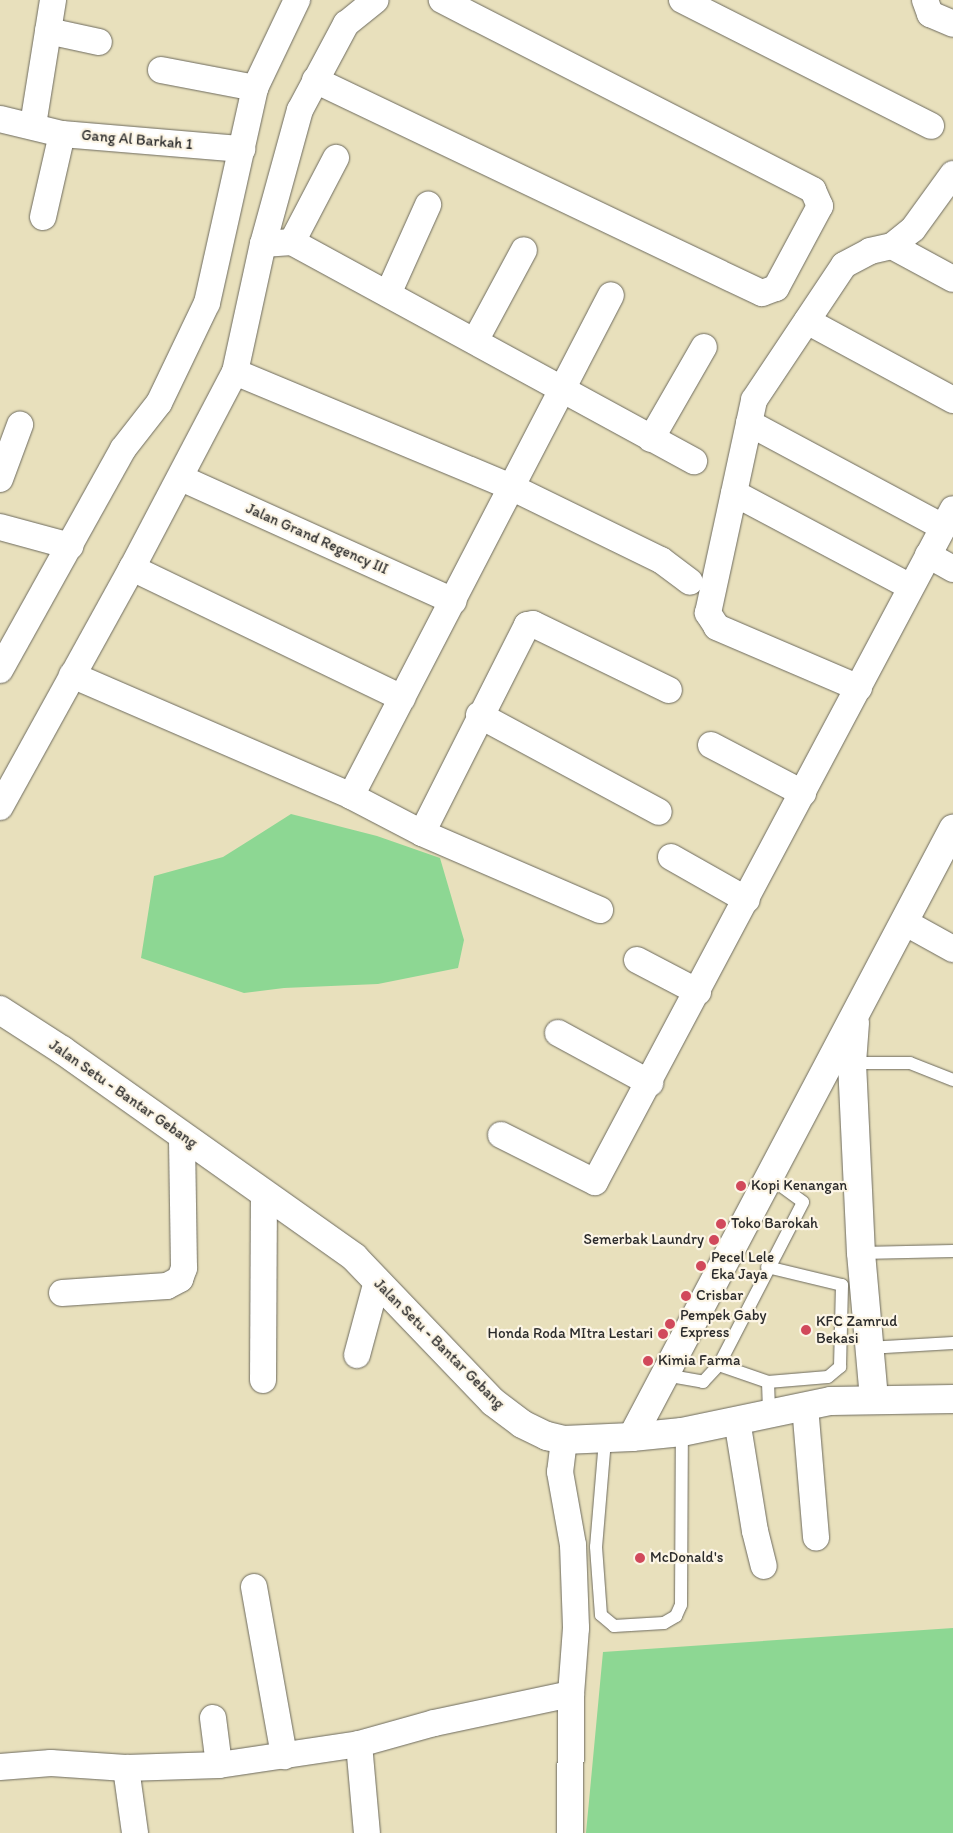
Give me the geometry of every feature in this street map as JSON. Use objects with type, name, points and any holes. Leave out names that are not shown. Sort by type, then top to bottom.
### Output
[{"type":"main road","points":[[632,1438],[953,829]]},
{"type":"main road","name":"Jalan Setu - Bantar Gebang","points":[[0,1010],[182,1135],[354,1257],[493,1402],[522,1424],[564,1440],[605,1440],[682,1432],[805,1406],[874,1400],[953,1399]]},
{"type":"main road","points":[[856,1012],[852,1063],[861,1254],[874,1400]]},
{"type":"street","points":[[33,125],[53,0]]},
{"type":"street","points":[[0,670],[123,449],[159,403],[207,303],[255,88],[297,0]]},
{"type":"street","points":[[0,807],[181,478],[235,372],[263,244],[300,110],[314,80],[346,24],[376,0]]},
{"type":"street","points":[[314,80],[762,292],[776,288],[820,206],[813,190],[442,0]]},
{"type":"street","points":[[682,0],[931,126]]},
{"type":"street","points":[[925,0],[930,14],[953,24]]},
{"type":"street","points":[[48,31],[99,42]]},
{"type":"street","points":[[161,70],[255,88]]},
{"type":"street","name":"Gang Al Barkah 1","points":[[0,119],[33,125],[62,134],[242,149]]},
{"type":"street","points":[[43,217],[62,134]]},
{"type":"street","points":[[292,242],[336,158]]},
{"type":"street","points":[[858,688],[717,627],[708,613],[754,400],[844,265],[870,251],[892,246],[913,229],[953,174]]},
{"type":"street","points":[[388,294],[428,205]]},
{"type":"street","points":[[263,244],[292,242],[694,461]]},
{"type":"street","points":[[892,246],[953,279]]},
{"type":"street","points":[[476,341],[524,250]]},
{"type":"street","points":[[351,796],[611,295]]},
{"type":"street","points":[[807,321],[953,400]]},
{"type":"street","points":[[651,439],[704,348]]},
{"type":"street","points":[[235,372],[511,487],[662,560],[690,582]]},
{"type":"street","points":[[501,1135],[596,1182],[948,518],[749,423]]},
{"type":"street","points":[[0,479],[20,425]]},
{"type":"street","name":"Jalan Grand Regency III","points":[[181,478],[453,601]]},
{"type":"street","points":[[734,493],[911,587]]},
{"type":"street","points":[[0,527],[70,546]]},
{"type":"street","points":[[928,555],[953,569]]},
{"type":"street","points":[[132,568],[402,698]]},
{"type":"street","points":[[422,833],[480,714],[530,623],[669,690]]},
{"type":"street","points":[[72,675],[351,796],[422,833],[600,910]]},
{"type":"street","points":[[480,714],[659,812]]},
{"type":"street","points":[[711,745],[803,793]]},
{"type":"street","points":[[671,857],[746,900]]},
{"type":"street","points":[[904,922],[953,949]]},
{"type":"street","points":[[636,960],[698,992]]},
{"type":"street","points":[[558,1033],[650,1083]]},
{"type":"street","points":[[62,1293],[167,1286],[180,1279],[184,1268],[182,1135]]},
{"type":"street","points":[[262,1380],[264,1194]]},
{"type":"street","points":[[357,1355],[377,1281]]},
{"type":"street","points":[[805,1406],[816,1538]]},
{"type":"street","points":[[737,1420],[755,1531],[764,1566]]},
{"type":"street","points":[[564,1440],[560,1472],[573,1545],[576,1628],[571,1694],[570,1833]]},
{"type":"street","points":[[254,1587],[284,1756]]},
{"type":"street","points":[[0,1767],[51,1763],[126,1768],[219,1765],[359,1744],[434,1723],[571,1694]]},
{"type":"street","points":[[213,1718],[219,1765]]},
{"type":"street","points":[[359,1744],[367,1833]]},
{"type":"street","points":[[126,1768],[135,1833]]},
{"type":"lane","points":[[852,1063],[910,1063],[953,1080]]},
{"type":"lane","points":[[665,1375],[702,1382],[719,1365],[767,1267],[803,1202],[770,1177]]},
{"type":"lane","points":[[861,1254],[953,1251]]},
{"type":"lane","points":[[719,1365],[768,1382],[836,1374],[840,1367],[844,1291],[842,1285],[767,1267]]},
{"type":"lane","points":[[868,1348],[953,1344]]},
{"type":"lane","points":[[768,1382],[769,1414]]},
{"type":"lane","points":[[605,1440],[596,1547],[602,1615],[614,1626],[664,1623],[676,1616],[681,1606],[682,1432]]},
{"type":"green space","points":[[291,814],[377,836],[440,858],[464,940],[458,968],[378,984],[284,988],[244,993],[141,958],[154,876],[223,857]]},
{"type":"green space","points":[[953,1628],[953,1833],[586,1833],[603,1652]]},
{"type":"place","name":"Kopi Kenangan","points":[[741,1186]]},
{"type":"place","name":"Toko Barokah","points":[[721,1224]]},
{"type":"place","name":"Semerbak Laundry","points":[[714,1240]]},
{"type":"place","name":"Pecel Lele Eka Jaya","points":[[701,1266]]},
{"type":"place","name":"Crisbar","points":[[686,1296]]},
{"type":"place","name":"Pempek Gaby Express","points":[[670,1324]]},
{"type":"place","name":"KFC Zamrud Bekasi","points":[[806,1330]]},
{"type":"place","name":"Honda Roda MItra Lestari","points":[[663,1334]]},
{"type":"place","name":"Kimia Farma","points":[[648,1361]]},
{"type":"place","name":"McDonald's","points":[[640,1558]]}]
